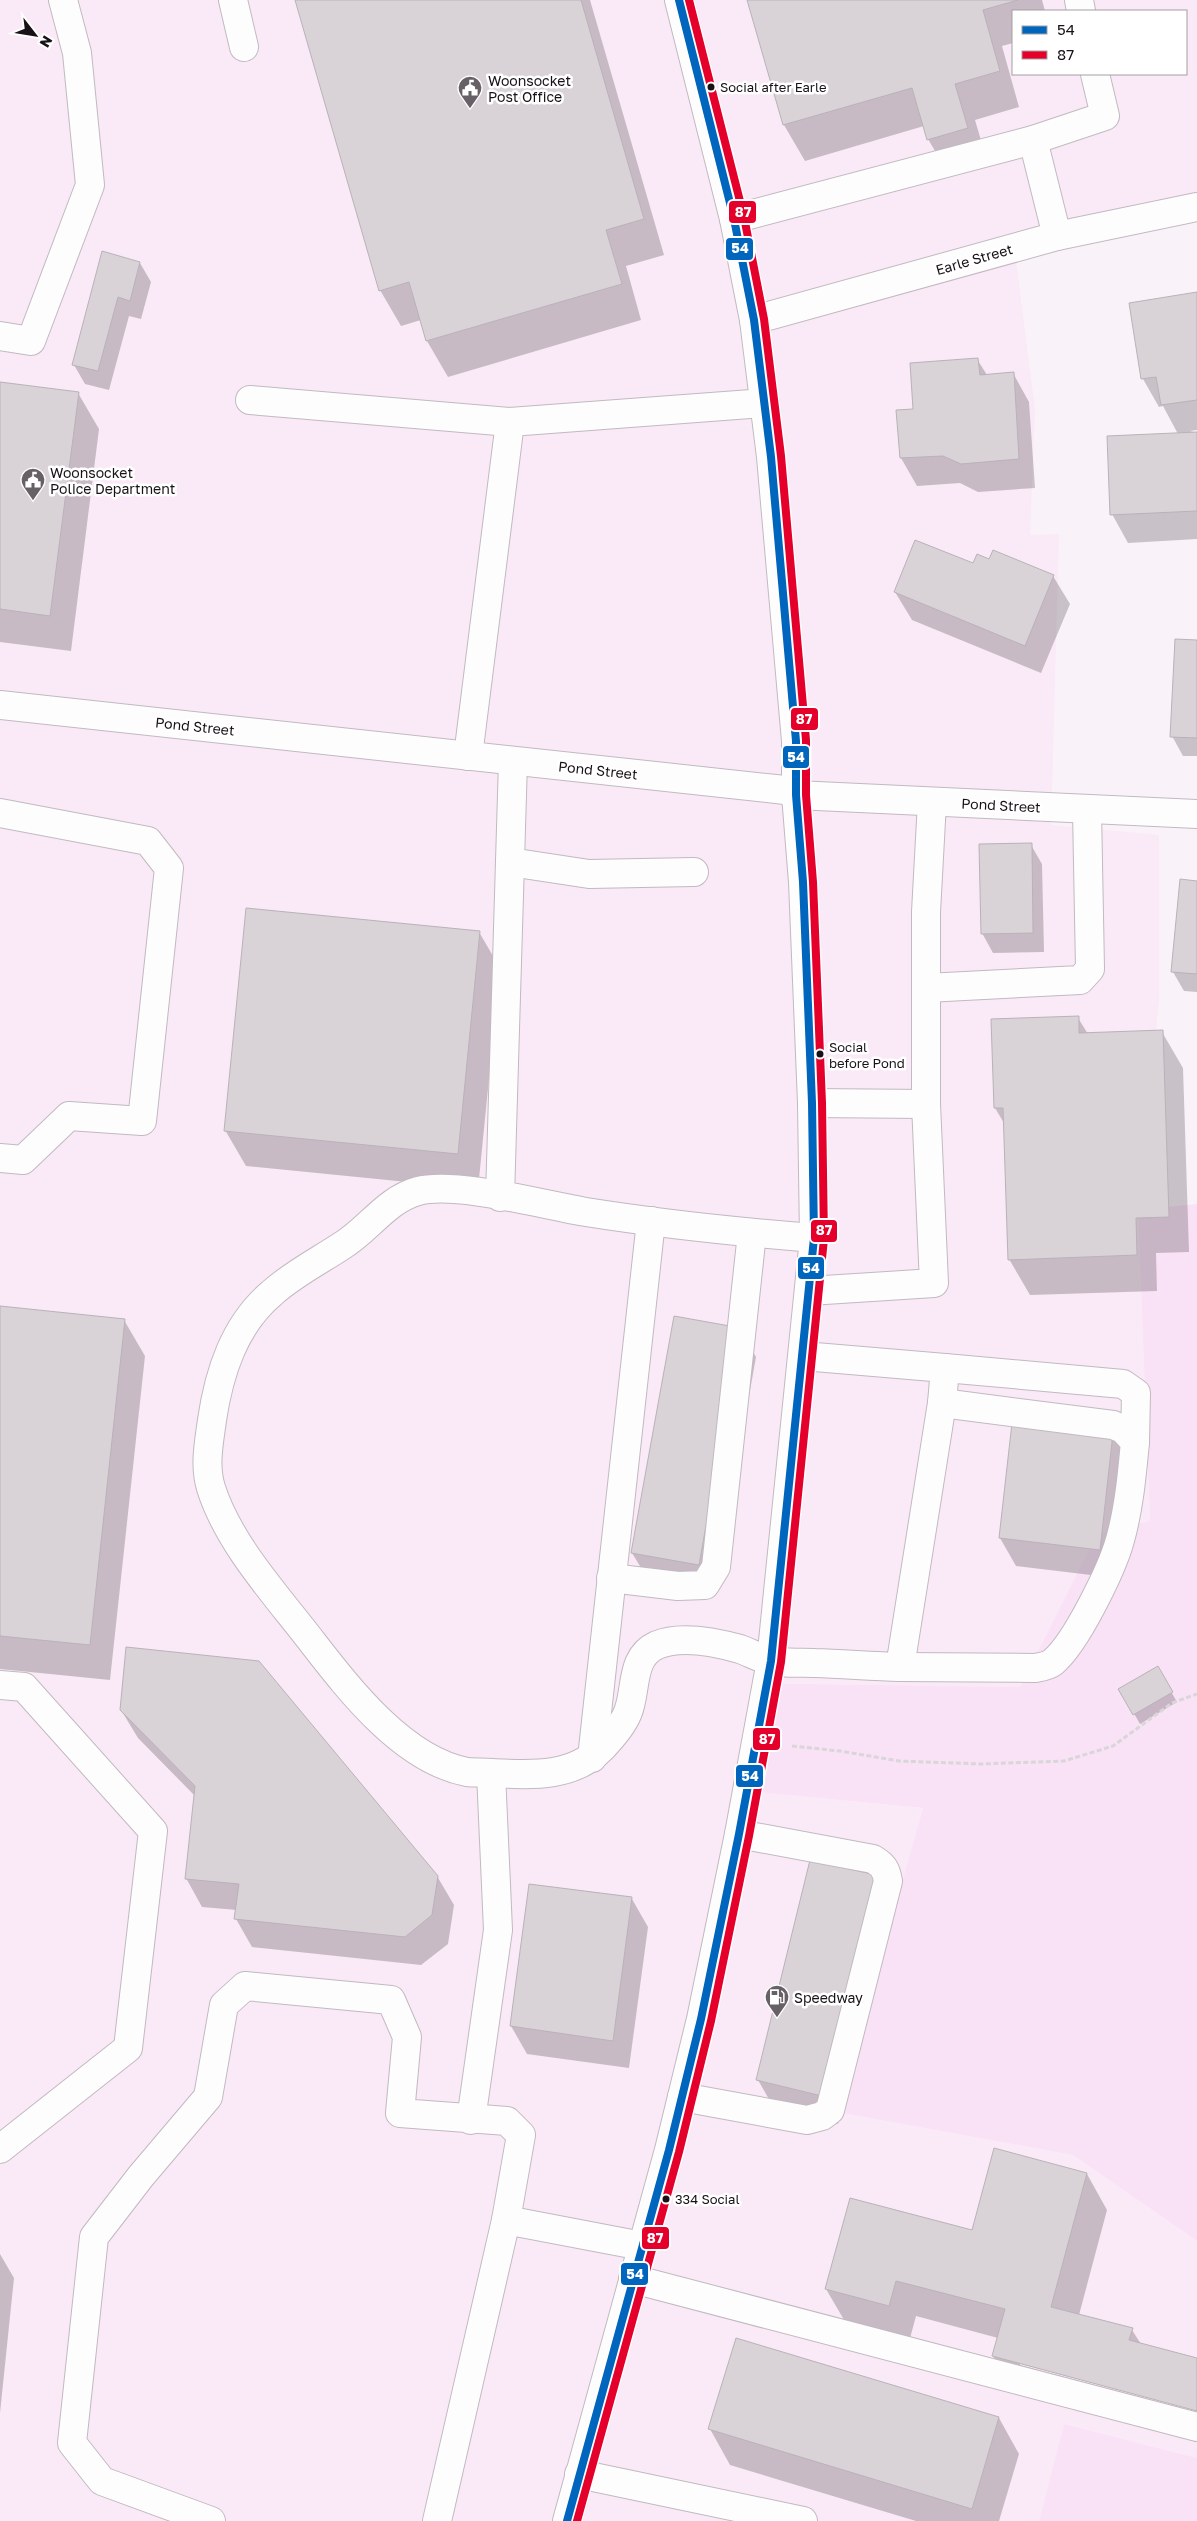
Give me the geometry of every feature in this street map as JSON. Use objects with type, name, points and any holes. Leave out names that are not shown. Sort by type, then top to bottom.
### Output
[{"type":"main road","points":[[0,336],[31,341],[90,185],[77,53],[63,0]]},
{"type":"main road","points":[[233,0],[244,47]]},
{"type":"main road","points":[[567,2521],[682,2097],[701,2018],[739,1834],[771,1661],[814,1238],[812,1103],[803,882],[796,795],[796,741],[765,403],[754,320],[734,219],[679,0]]},
{"type":"main road","points":[[734,219],[1033,140],[1105,116],[1095,75]]},
{"type":"main road","points":[[1033,140],[1056,236]]},
{"type":"main road","name":"Earle Street","points":[[754,320],[1056,236],[1197,207]]},
{"type":"main road","points":[[250,400],[510,422],[765,403]]},
{"type":"main road","points":[[468,756],[510,422]]},
{"type":"main road","name":"Pond Street","points":[[0,705],[785,790],[796,795],[1197,814]]},
{"type":"main road","points":[[500,1197],[513,761]]},
{"type":"main road","points":[[808,1291],[934,1283],[926,1104],[926,912],[932,802]]},
{"type":"main road","points":[[926,988],[1080,980],[1090,969],[1087,810]]},
{"type":"main road","points":[[0,813],[148,841],[169,868],[142,1121],[69,1116],[23,1160],[0,1158]]},
{"type":"main road","points":[[510,862],[588,874],[694,872]]},
{"type":"main road","points":[[812,1103],[926,1104]]},
{"type":"main road","points":[[803,1356],[1123,1384],[1136,1393],[1130,1493],[1120,1541],[1096,1595],[1063,1653],[1051,1664],[1035,1668],[900,1667],[771,1661],[740,1649],[702,1641],[675,1640],[653,1647],[647,1651],[637,1665],[628,1712],[612,1737],[592,1758],[564,1771],[526,1776],[468,1772],[432,1761],[410,1747],[360,1699],[256,1570],[222,1514],[210,1485],[206,1461],[217,1383],[236,1338],[246,1321],[272,1292],[319,1259],[346,1244],[390,1204],[419,1191],[461,1190],[651,1221],[814,1238]]},
{"type":"main road","points":[[592,1758],[651,1221]]},
{"type":"main road","points":[[612,1578],[678,1586],[705,1585],[716,1568],[752,1233]]},
{"type":"main road","points":[[900,1667],[942,1403],[945,1368]]},
{"type":"main road","points":[[942,1403],[1113,1425],[1123,1429],[1134,1442]]},
{"type":"main road","points":[[0,1685],[24,1687],[154,1831],[128,2048],[0,2149]]},
{"type":"main road","points":[[471,2120],[498,1930],[490,1773]]},
{"type":"main road","points":[[682,2097],[807,2120],[822,2116],[830,2110],[888,1881],[882,1864],[874,1859],[739,1834]]},
{"type":"main road","points":[[211,2521],[102,2481],[72,2443],[94,2237],[141,2176],[208,2097],[224,2006],[245,1986],[391,2000],[407,2037],[400,2113],[471,2120],[507,2121],[521,2135],[506,2220],[437,2521]]},
{"type":"main road","points":[[506,2220],[642,2246]]},
{"type":"main road","points":[[633,2279],[1197,2427]]},
{"type":"main road","points":[[579,2474],[803,2521]]},
{"type":"path","points":[[756,1743],[840,1751],[899,1761],[981,1764],[1064,1761],[1113,1746],[1172,1703],[1197,1694]]},
{"type":"shaded area","points":[[0,0],[1197,0],[1197,193],[1143,202],[1014,245],[1035,410],[1030,535],[1059,534],[1051,825],[1159,835],[1159,1000],[1138,1210],[1150,1522],[1096,1535],[1020,1687],[752,1683],[745,1791],[923,1808],[837,2112],[1073,2155],[1197,2241],[1197,2458],[1064,2424],[1039,2521],[0,2521]]},
{"type":"shaded area","points":[[1197,1204],[1197,2241],[1073,2155],[837,2112],[923,1808],[745,1791],[752,1683],[1020,1687],[1096,1535],[1150,1521],[1138,1210]]},
{"type":"shaded area","points":[[1064,2424],[1197,2458],[1197,2521],[1039,2521]]},
{"type":"building","name":"Woonsocket Post Office","points":[[295,0],[581,0],[644,219],[606,230],[622,284],[426,341],[409,282],[379,291]]},
{"type":"building","points":[[747,0],[1018,0],[983,10],[1000,71],[955,84],[968,128],[927,140],[912,88],[783,125]]},
{"type":"building","points":[[102,251],[140,262],[130,301],[118,297],[98,371],[72,365]]},
{"type":"building","points":[[1197,292],[1197,400],[1161,405],[1156,377],[1141,379],[1129,303]]},
{"type":"building","points":[[978,358],[980,375],[1014,372],[1019,459],[961,464],[943,456],[900,458],[896,410],[913,409],[910,363]]},
{"type":"building","name":"Woonsocket Police Department","points":[[0,382],[79,392],[50,616],[0,609]]},
{"type":"building","points":[[1197,432],[1197,511],[1110,515],[1107,436]]},
{"type":"building","points":[[915,540],[973,563],[977,554],[989,559],[993,550],[1054,575],[1025,646],[894,592]]},
{"type":"building","points":[[1175,639],[1197,640],[1197,738],[1170,737]]},
{"type":"building","points":[[1032,843],[1033,933],[981,934],[979,844]]},
{"type":"building","points":[[1180,879],[1197,881],[1197,974],[1171,972]]},
{"type":"building","points":[[246,908],[480,931],[458,1154],[224,1131]]},
{"type":"building","points":[[1079,1016],[1079,1033],[1163,1030],[1169,1217],[1136,1218],[1137,1255],[1008,1260],[1003,1108],[994,1108],[991,1019]]},
{"type":"building","points":[[0,1306],[125,1319],[90,1645],[0,1636]]},
{"type":"building","points":[[674,1316],[741,1328],[699,1565],[631,1553]]},
{"type":"building","points":[[1012,1423],[1113,1433],[1100,1550],[999,1538]]},
{"type":"building","points":[[126,1647],[259,1661],[438,1876],[432,1915],[405,1937],[234,1919],[239,1884],[185,1879],[195,1786],[120,1710]]},
{"type":"building","points":[[1158,1666],[1173,1692],[1133,1715],[1118,1689]]},
{"type":"building","points":[[810,1860],[876,1875],[822,2096],[756,2080]]},
{"type":"building","points":[[529,1884],[632,1897],[613,2041],[510,2026]]},
{"type":"building","points":[[994,2148],[1087,2173],[1051,2307],[1133,2328],[1129,2340],[1197,2358],[1197,2411],[992,2356],[1005,2309],[896,2281],[889,2306],[825,2289],[850,2198],[972,2230]]},
{"type":"building","points":[[736,2338],[999,2417],[972,2509],[708,2429]]},
{"type":"transit line","name":"54","points":[[567,2521],[669,2150],[701,2019],[739,1834],[771,1661],[814,1238],[812,1103],[803,882],[796,795],[796,741],[771,457],[754,320],[734,219],[679,0]]},
{"type":"transit line","name":"87","points":[[577,2521],[679,2152],[711,2021],[749,1836],[781,1662],[824,1239],[822,1103],[813,882],[806,795],[806,740],[781,456],[764,319],[744,217],[689,0]]},
{"type":"place","name":"Social after Earle","points":[[711,87]]},
{"type":"place","name":"Woonsocket Post Office","points":[[470,109]]},
{"type":"place","name":"Woonsocket Police Department","points":[[33,501]]},
{"type":"place","name":"Social before Pond","points":[[820,1054]]},
{"type":"place","name":"Speedway","points":[[777,2018]]},
{"type":"place","name":"334 Social","points":[[666,2199]]}]
